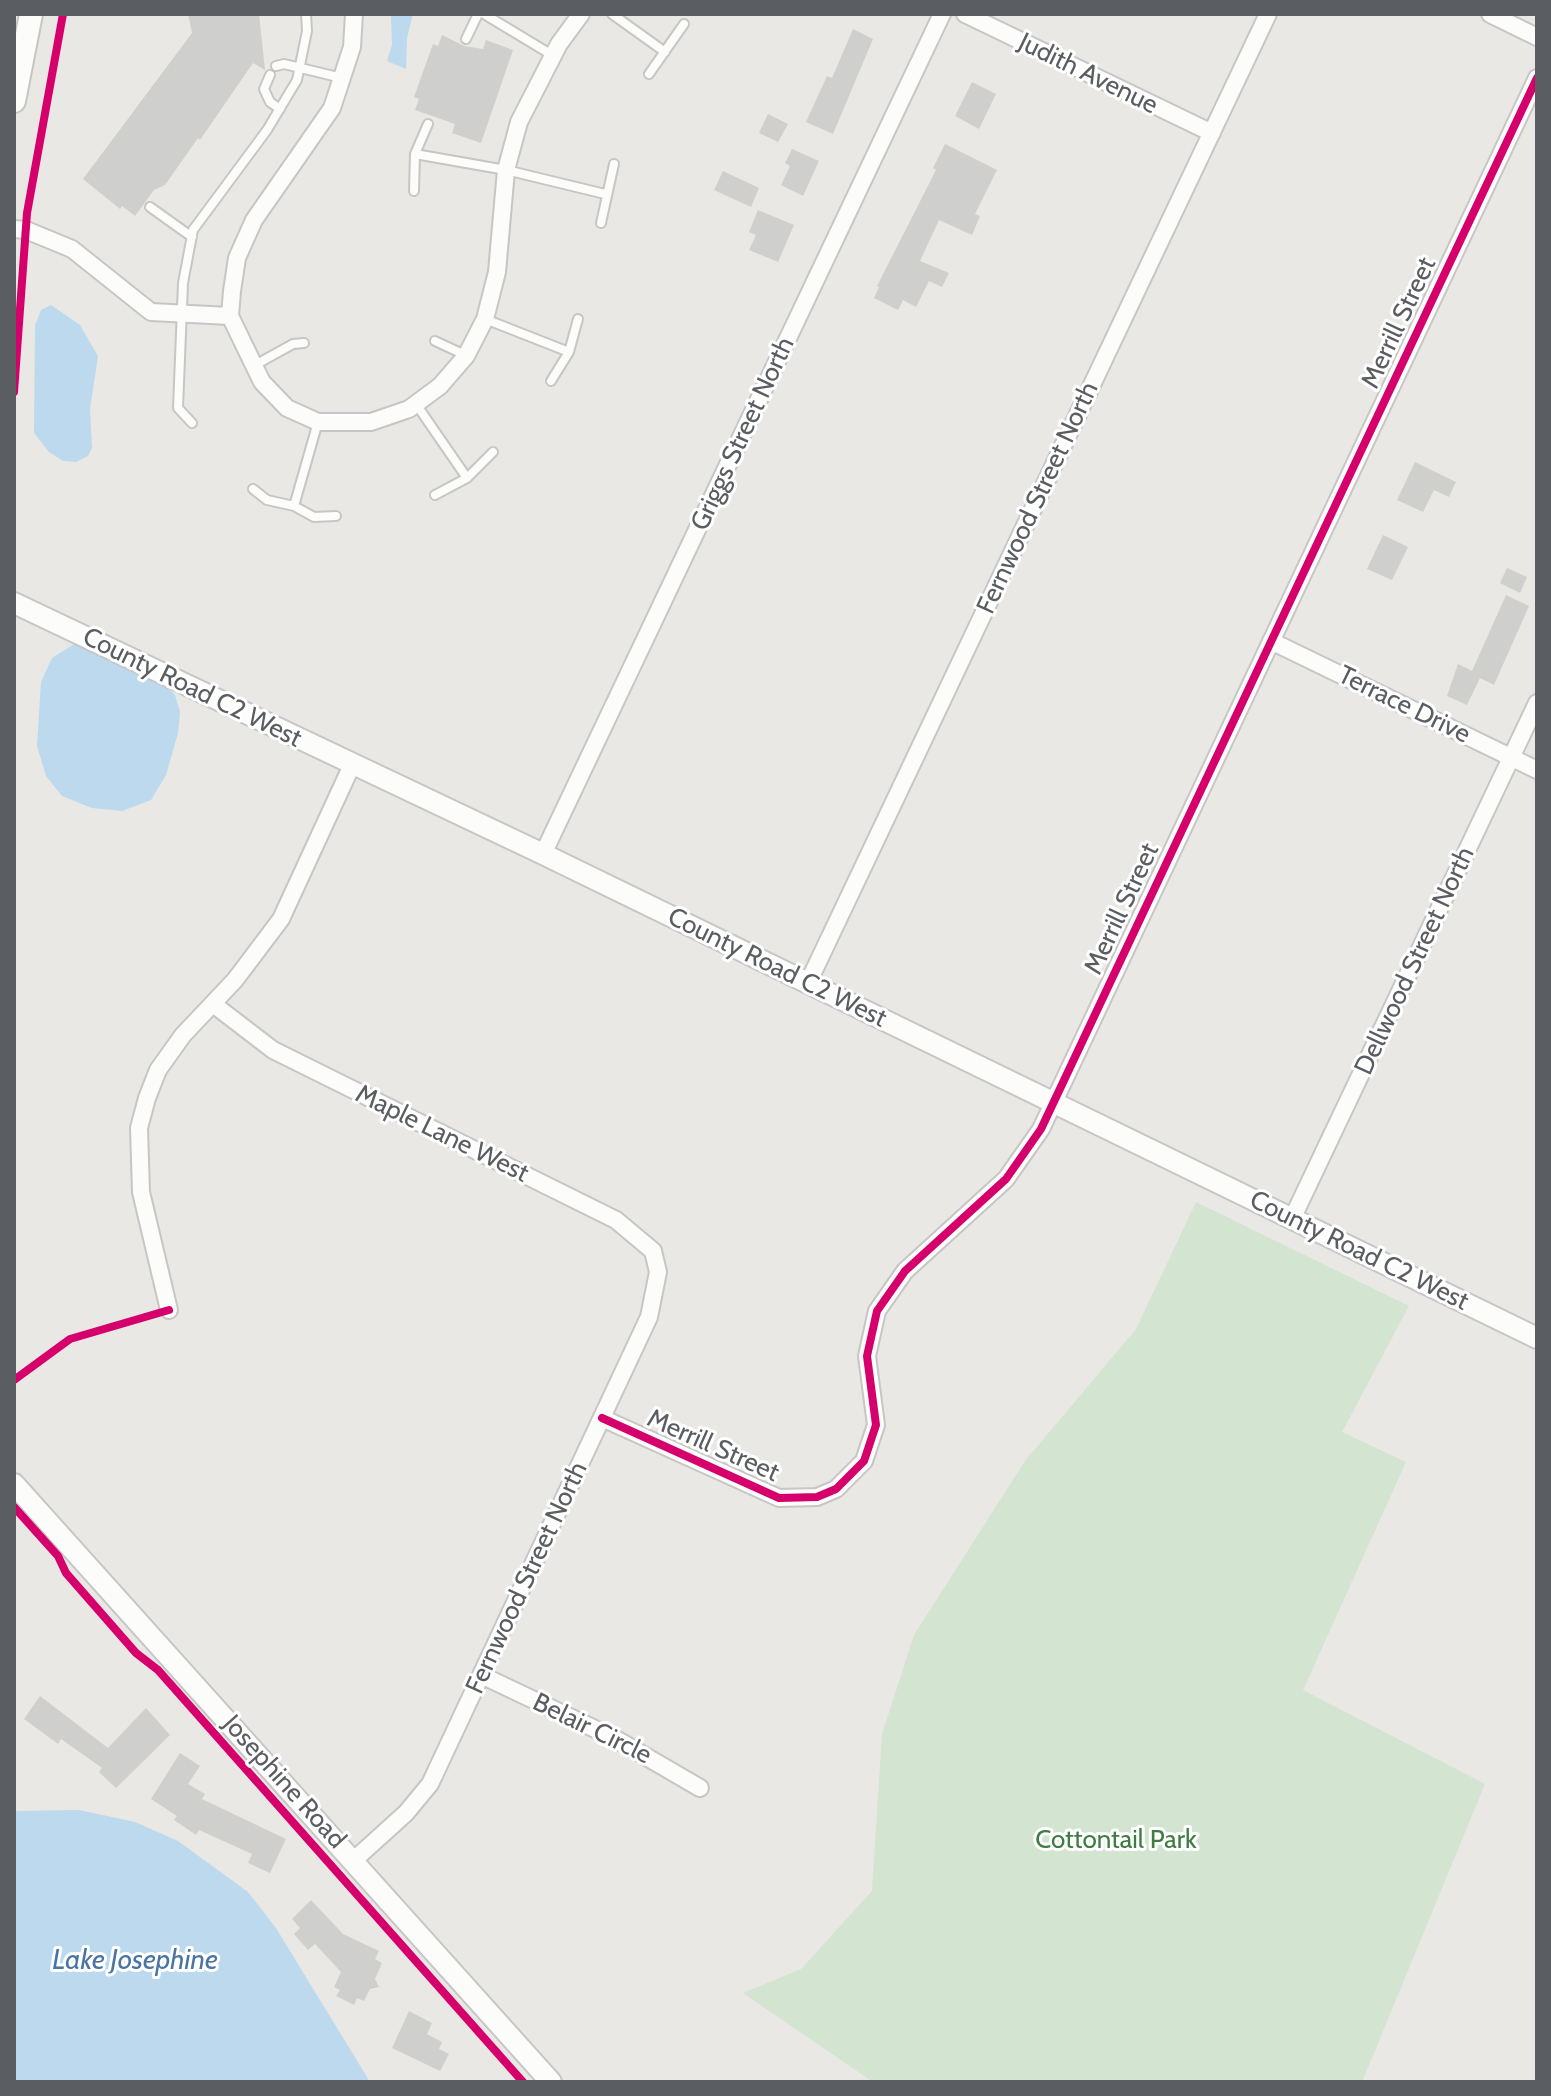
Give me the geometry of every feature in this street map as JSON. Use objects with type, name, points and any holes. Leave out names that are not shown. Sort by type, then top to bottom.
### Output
[{"type":"main road","points":[[14,101],[31,14]]},
{"type":"street","points":[[354,14],[352,47],[332,108],[254,220],[237,258],[230,316],[262,382],[287,408],[318,422],[371,422],[416,404],[440,386],[466,356],[485,319],[497,272],[506,170],[519,122],[552,55],[581,14]]},
{"type":"street","name":"Griggs Street North","points":[[543,854],[942,14]]},
{"type":"street","name":"Judith Avenue","points":[[965,14],[1212,133]]},
{"type":"street","name":"Fernwood Street North","points":[[808,983],[1268,14]]},
{"type":"street","points":[[1490,14],[1537,37]]},
{"type":"street","name":"Merrill Street","points":[[602,1418],[779,1498],[817,1497],[836,1489],[864,1461],[872,1444],[875,1415],[867,1356],[870,1332],[887,1291],[1006,1179],[1025,1155],[1053,1102],[1537,78]]},
{"type":"street","points":[[14,229],[26,230],[72,249],[151,312],[230,316]]},
{"type":"street","name":"County Road C2 West","points":[[14,603],[543,854],[1292,1219],[1536,1334]]},
{"type":"street","name":"Terrace Drive","points":[[1271,641],[1537,770]]},
{"type":"street","name":"Dellwood Street North","points":[[1292,1219],[1537,703]]},
{"type":"street","points":[[169,1310],[141,1192],[139,1128],[158,1070],[183,1035],[261,949],[281,919],[352,765]]},
{"type":"street","name":"Maple Lane West","points":[[213,1004],[273,1050],[616,1220],[653,1251],[658,1272]]},
{"type":"street","name":"Fernwood Street North","points":[[354,1860],[406,1813],[430,1784],[649,1317],[658,1272]]},
{"type":"street","name":"Josephine Road","points":[[14,1484],[551,2082]]},
{"type":"street","name":"Belair Circle","points":[[481,1675],[614,1738],[700,1788]]},
{"type":"lane","points":[[192,423],[178,408],[182,315],[193,230],[280,109],[297,80],[307,31],[306,14]]},
{"type":"lane","points":[[466,39],[481,14],[552,55]]},
{"type":"lane","points":[[612,14],[665,52]]},
{"type":"lane","points":[[649,74],[684,24]]},
{"type":"lane","points":[[276,66],[300,67],[343,78]]},
{"type":"lane","points":[[270,75],[264,89],[270,102],[280,109]]},
{"type":"lane","points":[[414,191],[415,154],[428,124]]},
{"type":"lane","points":[[415,154],[506,170],[605,194]]},
{"type":"lane","points":[[601,223],[614,164]]},
{"type":"lane","points":[[150,207],[192,237]]},
{"type":"lane","points":[[485,319],[569,352]]},
{"type":"lane","points":[[551,381],[569,352],[578,319]]},
{"type":"lane","points":[[435,341],[466,356]]},
{"type":"lane","points":[[254,366],[293,344],[304,343]]},
{"type":"lane","points":[[416,404],[467,478]]},
{"type":"lane","points":[[294,506],[318,422]]},
{"type":"lane","points":[[435,495],[467,478],[493,452]]},
{"type":"lane","points":[[253,489],[267,500],[294,506],[314,517],[336,516]]},
{"type":"green space","name":"Cottontail Park","points":[[1196,1202],[1409,1306],[1342,1432],[1406,1462],[1303,1690],[1485,1784],[1362,2082],[873,2082],[743,1993],[801,1969],[872,1891],[882,1734],[914,1635],[1025,1461],[1136,1329]]},
{"type":"water","points":[[391,14],[413,14],[407,38],[406,69],[387,61],[392,45]]},
{"type":"water","points":[[51,305],[80,325],[98,356],[90,409],[92,448],[88,456],[76,462],[63,461],[49,452],[34,433],[35,325],[41,310]]},
{"type":"water","points":[[79,641],[154,674],[175,695],[180,712],[178,733],[166,775],[151,800],[122,811],[92,808],[62,796],[46,776],[37,746],[41,682],[52,658]]},
{"type":"water","name":"Lake Josephine","points":[[79,1810],[135,1822],[178,1841],[248,1892],[276,1928],[370,2082],[14,2082],[14,1811]]},
{"type":"building","points":[[188,14],[259,14],[265,70],[253,63],[200,140],[198,138],[165,185],[154,190],[135,216],[122,206],[120,209],[83,179],[192,33]]},
{"type":"building","points":[[853,29],[873,39],[833,134],[806,122],[827,76],[832,78]]},
{"type":"building","points":[[442,35],[464,46],[483,49],[486,40],[513,50],[481,143],[452,133],[455,124],[415,110],[419,99],[414,97],[433,44],[438,46]]},
{"type":"building","points":[[972,82],[996,94],[979,129],[955,116]]},
{"type":"building","points":[[768,114],[788,124],[778,142],[759,133]]},
{"type":"building","points":[[945,144],[997,170],[975,214],[980,216],[972,235],[939,220],[920,261],[949,273],[942,287],[929,281],[916,307],[903,300],[898,310],[874,298],[877,286],[936,170],[933,168]]},
{"type":"building","points":[[792,149],[819,161],[803,196],[781,185],[790,166],[785,163]]},
{"type":"building","points":[[723,171],[759,188],[751,207],[714,190]]},
{"type":"building","points":[[758,210],[794,225],[778,262],[749,250],[756,235],[749,232]]},
{"type":"building","points":[[1415,462],[1456,482],[1449,497],[1434,490],[1423,512],[1397,500]]},
{"type":"building","points":[[1383,535],[1408,547],[1392,580],[1367,569]]},
{"type":"building","points":[[1507,568],[1527,577],[1520,593],[1500,583]]},
{"type":"building","points":[[1506,595],[1529,606],[1494,685],[1480,678],[1467,705],[1447,696],[1458,664],[1472,671]]},
{"type":"building","points":[[40,1696],[108,1748],[146,1708],[170,1735],[116,1788],[99,1772],[102,1768],[61,1739],[58,1744],[24,1719]]},
{"type":"building","points":[[180,1753],[200,1766],[188,1784],[205,1794],[202,1799],[286,1839],[270,1873],[248,1863],[252,1854],[199,1830],[196,1835],[174,1820],[177,1816],[151,1799]]},
{"type":"building","points":[[311,1900],[343,1934],[379,1951],[375,1959],[382,1963],[375,1979],[379,1987],[370,1989],[364,2001],[357,1998],[354,2005],[336,1996],[340,1990],[334,1987],[341,1972],[315,1944],[308,1950],[294,1934],[300,1928],[292,1919]]},
{"type":"building","points":[[409,2011],[432,2023],[427,2034],[442,2042],[439,2049],[449,2054],[440,2071],[392,2048]]},
{"type":"cycle path","points":[[14,392],[27,213],[63,14]]},
{"type":"cycle path","points":[[602,1418],[779,1498],[817,1497],[836,1489],[864,1461],[876,1425],[867,1356],[877,1311],[905,1271],[1006,1179],[1041,1129],[1537,78]]},
{"type":"cycle path","points":[[14,1380],[70,1339],[169,1310]]},
{"type":"cycle path","points":[[14,1507],[58,1556],[66,1573],[136,1653],[158,1670],[523,2082]]}]
